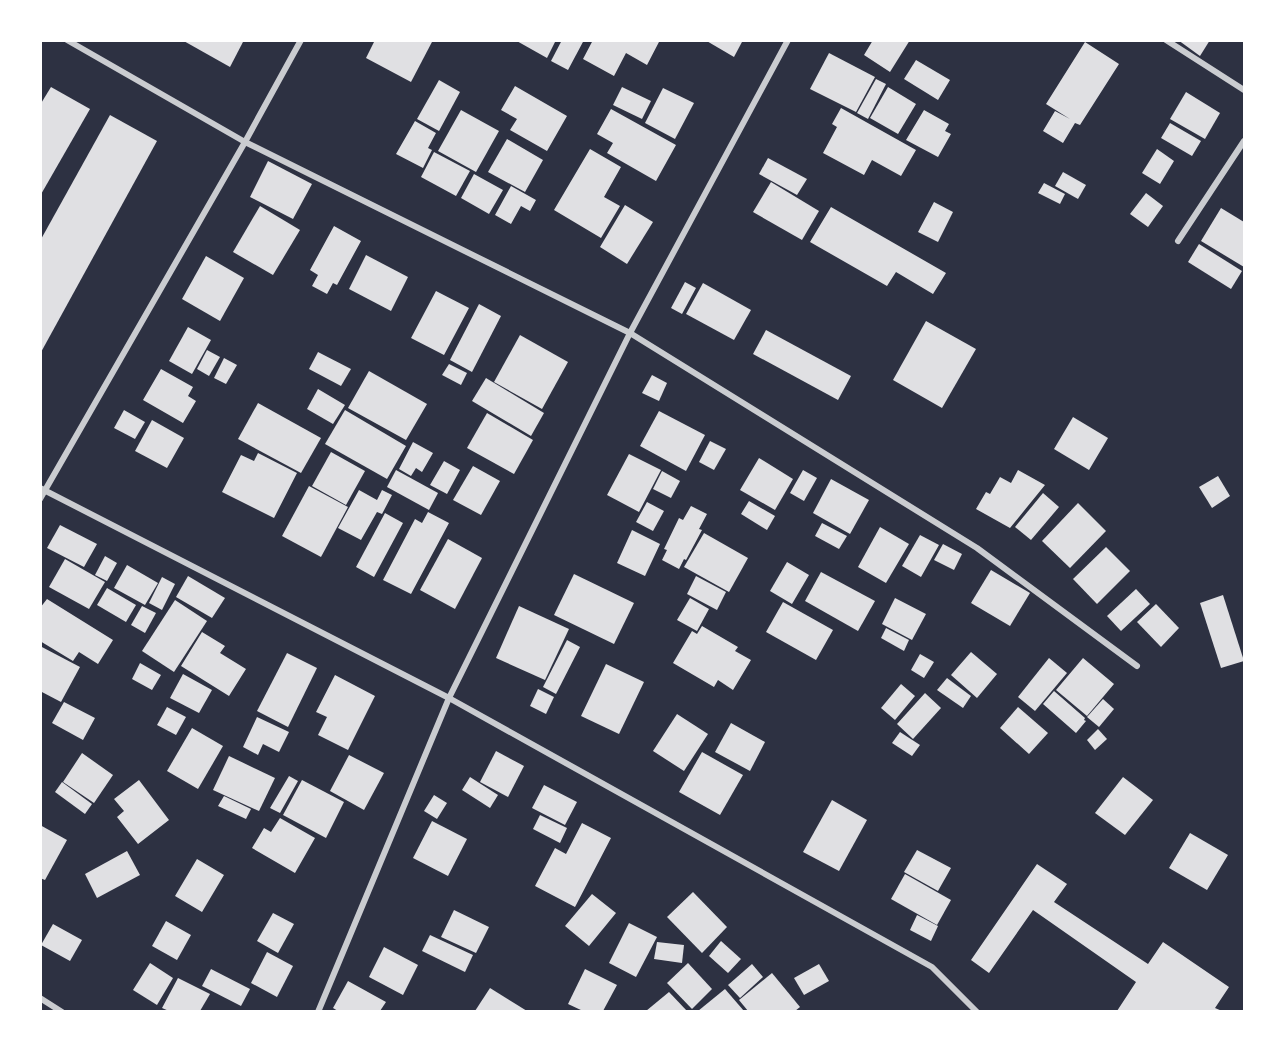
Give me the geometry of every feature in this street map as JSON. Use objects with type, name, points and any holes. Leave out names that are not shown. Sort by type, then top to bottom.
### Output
[{"type":"street","points":[[67,40],[245,142],[630,333],[977,548],[1137,666]]},
{"type":"street","points":[[40,499],[43,489],[245,142],[301,40]]},
{"type":"street","points":[[318,1011],[449,698],[630,333],[788,40]]},
{"type":"street","points":[[1166,40],[1245,90]]},
{"type":"street","points":[[1178,241],[1245,141]]},
{"type":"street","points":[[43,489],[449,698],[932,967],[977,1011]]},
{"type":"street","points":[[40,998],[62,1011]]},
{"type":"building","points":[[182,40],[244,40],[230,67]]},
{"type":"building","points":[[375,40],[433,40],[411,82],[366,58]]},
{"type":"building","points":[[515,40],[556,40],[547,58]]},
{"type":"building","points":[[562,40],[584,40],[568,70],[551,61]]},
{"type":"building","points":[[593,40],[660,40],[647,65],[626,53],[614,76],[583,59]]},
{"type":"building","points":[[705,40],[743,40],[734,57]]},
{"type":"building","points":[[873,40],[910,40],[890,72],[864,55]]},
{"type":"building","points":[[1178,40],[1210,40],[1200,56]]},
{"type":"building","points":[[1085,42],[1119,64],[1080,125],[1075,123],[1063,143],[1043,131],[1055,111],[1070,119],[1046,104]]},
{"type":"building","points":[[829,53],[875,77],[856,112],[810,89]]},
{"type":"building","points":[[916,60],[950,80],[938,100],[904,79]]},
{"type":"building","points":[[876,79],[886,84],[868,119],[857,113]]},
{"type":"building","points":[[439,80],[460,92],[439,131],[417,119]]},
{"type":"building","points":[[515,86],[567,116],[547,151],[510,130],[517,119],[501,110]]},
{"type":"building","points":[[51,87],[90,109],[40,196],[40,105]]},
{"type":"building","points":[[622,87],[651,101],[642,119],[613,105]]},
{"type":"building","points":[[888,87],[916,104],[898,134],[870,118]]},
{"type":"building","points":[[663,88],[694,103],[675,139],[645,123]]},
{"type":"building","points":[[1186,92],[1220,113],[1205,139],[1170,119]]},
{"type":"building","points":[[841,108],[916,150],[901,176],[872,160],[864,175],[823,153],[837,127],[832,124]]},
{"type":"building","points":[[611,109],[676,145],[656,181],[607,153],[613,143],[597,134]]},
{"type":"building","points":[[461,110],[499,131],[476,172],[438,151]]},
{"type":"building","points":[[924,110],[949,124],[945,131],[951,134],[938,157],[906,140]]},
{"type":"building","points":[[110,115],[157,141],[40,354],[40,241]]},
{"type":"building","points":[[415,121],[436,133],[428,148],[432,150],[423,168],[396,154]]},
{"type":"building","points":[[1170,123],[1201,141],[1192,156],[1161,138]]},
{"type":"building","points":[[507,139],[543,160],[525,192],[488,172]]},
{"type":"building","points":[[590,149],[621,167],[604,197],[620,206],[601,238],[554,210]]},
{"type":"building","points":[[1157,149],[1174,161],[1160,184],[1142,173]]},
{"type":"building","points":[[434,152],[470,171],[456,196],[421,177]]},
{"type":"building","points":[[768,158],[807,179],[797,195],[759,174]]},
{"type":"building","points":[[268,161],[312,184],[293,219],[250,197]]},
{"type":"building","points":[[1063,172],[1086,185],[1078,199],[1055,186]]},
{"type":"building","points":[[474,174],[503,190],[489,214],[461,198]]},
{"type":"building","points":[[771,182],[819,211],[802,240],[753,212]]},
{"type":"building","points":[[1044,183],[1065,194],[1060,204],[1038,193]]},
{"type":"building","points":[[511,186],[536,200],[530,211],[521,206],[511,224],[495,215]]},
{"type":"building","points":[[1146,193],[1163,206],[1148,227],[1130,214]]},
{"type":"building","points":[[934,202],[953,212],[938,242],[918,232]]},
{"type":"building","points":[[625,205],[653,222],[627,264],[600,247]]},
{"type":"building","points":[[260,206],[300,230],[273,275],[233,252]]},
{"type":"building","points":[[831,207],[946,273],[933,294],[896,272],[887,286],[810,242]]},
{"type":"building","points":[[1221,208],[1244,222],[1244,267],[1201,241]]},
{"type":"building","points":[[334,226],[361,241],[337,285],[333,283],[327,294],[312,286],[318,275],[310,270]]},
{"type":"building","points":[[1199,244],[1242,271],[1231,289],[1188,262]]},
{"type":"building","points":[[366,255],[408,277],[391,311],[349,289]]},
{"type":"building","points":[[206,256],[244,278],[220,321],[182,299]]},
{"type":"building","points":[[685,282],[696,288],[682,314],[671,308]]},
{"type":"building","points":[[703,283],[751,310],[734,340],[686,314]]},
{"type":"building","points":[[436,291],[469,308],[444,355],[411,338]]},
{"type":"building","points":[[479,304],[501,316],[472,372],[450,360]]},
{"type":"building","points":[[926,321],[976,349],[942,408],[893,380]]},
{"type":"building","points":[[188,327],[211,340],[192,374],[169,361]]},
{"type":"building","points":[[766,330],[851,376],[838,400],[753,354]]},
{"type":"building","points":[[520,335],[568,362],[542,409],[494,382]]},
{"type":"building","points":[[207,350],[220,357],[209,376],[197,369]]},
{"type":"building","points":[[318,352],[351,369],[341,386],[309,369]]},
{"type":"building","points":[[224,358],[237,365],[226,384],[214,378]]},
{"type":"building","points":[[449,364],[467,373],[461,385],[442,375]]},
{"type":"building","points":[[161,369],[193,387],[188,396],[196,401],[183,423],[143,400]]},
{"type":"building","points":[[369,371],[427,404],[406,440],[348,408]]},
{"type":"building","points":[[652,375],[667,383],[659,401],[642,393]]},
{"type":"building","points":[[486,378],[544,413],[531,436],[472,401]]},
{"type":"building","points":[[318,389],[345,405],[333,424],[307,409]]},
{"type":"building","points":[[258,403],[321,438],[301,473],[238,439]]},
{"type":"building","points":[[124,410],[145,422],[135,439],[114,428]]},
{"type":"building","points":[[345,410],[406,446],[387,479],[325,444]]},
{"type":"building","points":[[659,411],[705,435],[686,471],[640,446]]},
{"type":"building","points":[[487,413],[533,440],[514,474],[467,448]]},
{"type":"building","points":[[1073,417],[1108,438],[1089,470],[1054,449]]},
{"type":"building","points":[[152,420],[184,438],[167,468],[135,451]]},
{"type":"building","points":[[710,441],[726,449],[714,470],[699,462]]},
{"type":"building","points":[[413,442],[433,453],[422,472],[416,468],[411,476],[399,469]]},
{"type":"building","points":[[331,452],[365,471],[346,505],[312,486]]},
{"type":"building","points":[[258,453],[297,473],[274,518],[222,492],[241,455],[254,461]]},
{"type":"building","points":[[629,454],[661,470],[639,512],[607,495]]},
{"type":"building","points":[[759,458],[793,479],[775,510],[740,490]]},
{"type":"building","points":[[444,461],[460,470],[447,494],[430,485]]},
{"type":"building","points":[[473,466],[500,481],[481,515],[453,500]]},
{"type":"building","points":[[396,470],[438,493],[429,510],[387,487]]},
{"type":"building","points":[[803,470],[817,478],[804,501],[790,493]]},
{"type":"building","points":[[1018,470],[1045,485],[1010,528],[976,509],[986,492],[990,494],[1000,477],[1011,483]]},
{"type":"building","points":[[662,471],[680,481],[671,498],[653,489]]},
{"type":"building","points":[[1218,476],[1230,496],[1212,508],[1199,487]]},
{"type":"building","points":[[831,479],[869,500],[850,534],[813,513]]},
{"type":"building","points":[[309,486],[348,507],[321,557],[282,536]]},
{"type":"building","points":[[359,490],[377,500],[382,490],[392,495],[382,514],[377,512],[361,540],[338,528]]},
{"type":"building","points":[[1043,493],[1059,507],[1031,540],[1015,527]]},
{"type":"building","points":[[749,501],[775,516],[767,530],[741,514]]},
{"type":"building","points":[[647,502],[664,511],[653,531],[636,522]]},
{"type":"building","points":[[1078,503],[1106,531],[1070,568],[1042,541]]},
{"type":"building","points":[[691,506],[707,514],[699,529],[702,530],[679,569],[662,560],[667,550],[664,549],[679,518],[683,520]]},
{"type":"building","points":[[428,512],[449,523],[411,594],[383,580],[415,519],[422,523]]},
{"type":"building","points":[[385,513],[403,523],[374,577],[356,567]]},
{"type":"building","points":[[822,523],[847,536],[839,549],[815,536]]},
{"type":"building","points":[[60,525],[97,544],[84,567],[47,548]]},
{"type":"building","points":[[880,527],[909,544],[886,583],[858,567]]},
{"type":"building","points":[[632,530],[660,544],[645,576],[617,563]]},
{"type":"building","points":[[704,533],[748,558],[729,592],[684,567]]},
{"type":"building","points":[[920,535],[939,545],[921,577],[902,566]]},
{"type":"building","points":[[448,539],[482,558],[455,609],[420,590]]},
{"type":"building","points":[[943,544],[962,554],[954,570],[934,560]]},
{"type":"building","points":[[1106,547],[1130,571],[1097,604],[1073,579]]},
{"type":"building","points":[[105,556],[117,563],[107,581],[95,575]]},
{"type":"building","points":[[65,559],[105,582],[89,609],[49,587]]},
{"type":"building","points":[[787,562],[809,575],[792,604],[770,591]]},
{"type":"building","points":[[127,565],[158,583],[145,605],[114,588]]},
{"type":"building","points":[[991,570],[1030,593],[1010,626],[971,603]]},
{"type":"building","points":[[821,572],[875,601],[858,631],[805,601]]},
{"type":"building","points":[[574,574],[634,603],[614,644],[554,615]]},
{"type":"building","points":[[188,576],[225,598],[212,618],[176,597]]},
{"type":"building","points":[[696,576],[726,592],[717,610],[687,594]]},
{"type":"building","points":[[162,577],[175,584],[162,610],[149,603]]},
{"type":"building","points":[[107,588],[136,605],[126,622],[97,605]]},
{"type":"building","points":[[1136,589],[1150,604],[1121,631],[1107,616]]},
{"type":"building","points":[[1223,595],[1244,661],[1221,668],[1200,603]]},
{"type":"building","points":[[690,598],[709,609],[697,631],[677,620]]},
{"type":"building","points":[[895,598],[926,614],[912,640],[882,624]]},
{"type":"building","points":[[47,599],[113,640],[98,664],[79,652],[73,661],[40,641],[40,608]]},
{"type":"building","points":[[175,600],[207,621],[174,672],[142,651]]},
{"type":"building","points":[[783,602],[833,630],[816,660],[766,632]]},
{"type":"building","points":[[1156,604],[1179,628],[1161,647],[1137,622]]},
{"type":"building","points":[[142,606],[156,613],[145,633],[131,625]]},
{"type":"building","points":[[519,606],[569,629],[545,680],[496,658]]},
{"type":"building","points":[[702,626],[738,647],[735,651],[751,660],[733,690],[718,680],[714,687],[673,663],[692,631],[697,634]]},
{"type":"building","points":[[886,628],[909,640],[904,651],[881,638]]},
{"type":"building","points":[[202,632],[225,646],[220,653],[246,669],[229,696],[181,666]]},
{"type":"building","points":[[567,640],[580,647],[556,694],[543,687]]},
{"type":"building","points":[[40,646],[80,667],[61,702],[40,691]]},
{"type":"building","points":[[971,652],[997,674],[977,698],[951,675]]},
{"type":"building","points":[[287,653],[317,668],[288,727],[257,711]]},
{"type":"building","points":[[920,654],[934,662],[924,678],[911,670]]},
{"type":"building","points":[[1049,658],[1067,673],[1035,711],[1018,697]]},
{"type":"building","points":[[1083,658],[1114,684],[1087,716],[1056,690]]},
{"type":"building","points":[[140,663],[161,675],[152,690],[132,679]]},
{"type":"building","points":[[606,664],[644,682],[619,734],[581,716]]},
{"type":"building","points":[[183,674],[212,690],[199,713],[170,698]]},
{"type":"building","points":[[335,675],[375,696],[348,750],[318,735],[327,717],[316,712]]},
{"type":"building","points":[[947,678],[971,696],[963,708],[937,690]]},
{"type":"building","points":[[901,684],[915,696],[895,720],[881,708]]},
{"type":"building","points":[[538,689],[554,697],[546,714],[530,706]]},
{"type":"building","points":[[1054,691],[1085,718],[1086,721],[1076,733],[1043,704]]},
{"type":"building","points":[[925,693],[941,708],[913,739],[897,724]]},
{"type":"building","points":[[1103,699],[1114,709],[1099,727],[1087,717]]},
{"type":"building","points":[[64,702],[95,718],[83,740],[52,723]]},
{"type":"building","points":[[167,707],[186,717],[176,735],[157,725]]},
{"type":"building","points":[[1018,707],[1048,733],[1029,754],[1000,728]]},
{"type":"building","points":[[677,714],[708,734],[684,771],[653,751]]},
{"type":"building","points":[[257,717],[289,732],[279,752],[263,744],[258,755],[243,747]]},
{"type":"building","points":[[731,723],[765,742],[750,771],[715,752]]},
{"type":"building","points":[[192,728],[223,746],[198,789],[167,771]]},
{"type":"building","points":[[1098,729],[1107,739],[1095,750],[1087,740]]},
{"type":"building","points":[[900,732],[920,745],[912,756],[892,743]]},
{"type":"building","points":[[496,751],[524,766],[508,797],[480,782]]},
{"type":"building","points":[[702,752],[743,775],[720,815],[679,792]]},
{"type":"building","points":[[82,753],[113,775],[94,803],[63,782]]},
{"type":"building","points":[[349,755],[384,773],[364,810],[330,791]]},
{"type":"building","points":[[229,756],[275,778],[259,811],[213,790]]},
{"type":"building","points":[[289,776],[298,781],[280,813],[270,808]]},
{"type":"building","points":[[470,777],[498,795],[490,808],[462,790]]},
{"type":"building","points":[[1123,777],[1153,800],[1125,835],[1095,813]]},
{"type":"building","points":[[139,780],[169,820],[138,844],[117,817],[124,811],[114,799]]},
{"type":"building","points":[[302,780],[344,802],[326,838],[283,815]]},
{"type":"building","points":[[62,782],[92,804],[85,814],[55,792]]},
{"type":"building","points":[[544,785],[577,802],[565,825],[532,808]]},
{"type":"building","points":[[434,795],[447,803],[437,819],[424,811]]},
{"type":"building","points":[[224,796],[251,809],[246,819],[218,806]]},
{"type":"building","points":[[832,800],[867,820],[839,871],[803,852]]},
{"type":"building","points":[[540,815],[567,828],[560,843],[533,829]]},
{"type":"building","points":[[280,818],[315,838],[295,873],[252,848],[264,828],[271,832]]},
{"type":"building","points":[[432,821],[467,839],[448,876],[413,858]]},
{"type":"building","points":[[582,823],[611,838],[575,907],[535,886],[555,848],[566,854]]},
{"type":"building","points":[[40,825],[67,840],[45,880],[40,878]]},
{"type":"building","points":[[1190,833],[1228,855],[1207,890],[1169,868]]},
{"type":"building","points":[[917,850],[951,868],[938,891],[904,872]]},
{"type":"building","points":[[127,851],[140,875],[97,898],[85,874]]},
{"type":"building","points":[[197,859],[224,875],[202,912],[175,896]]},
{"type":"building","points":[[1037,864],[1067,884],[1054,902],[1148,964],[1163,942],[1229,987],[1215,1008],[1222,1011],[1117,1011],[1136,982],[1033,910],[989,973],[971,960]]},
{"type":"building","points":[[905,874],[951,900],[937,925],[891,899]]},
{"type":"building","points":[[693,892],[727,927],[702,953],[667,917]]},
{"type":"building","points":[[592,894],[616,913],[589,946],[565,926]]},
{"type":"building","points":[[454,910],[489,927],[476,953],[441,937]]},
{"type":"building","points":[[273,913],[294,924],[278,953],[257,941]]},
{"type":"building","points":[[917,915],[938,926],[931,941],[910,930]]},
{"type":"building","points":[[166,921],[191,935],[177,960],[152,946]]},
{"type":"building","points":[[629,923],[657,937],[636,977],[609,963]]},
{"type":"building","points":[[53,924],[82,940],[70,961],[41,945]]},
{"type":"building","points":[[430,935],[473,955],[465,972],[422,951]]},
{"type":"building","points":[[721,941],[741,959],[728,973],[709,956]]},
{"type":"building","points":[[657,942],[684,945],[682,963],[654,959]]},
{"type":"building","points":[[384,947],[418,965],[403,995],[369,977]]},
{"type":"building","points":[[267,952],[293,966],[277,997],[251,983]]},
{"type":"building","points":[[150,963],[173,978],[157,1005],[133,990]]},
{"type":"building","points":[[688,963],[712,989],[692,1009],[667,983]]},
{"type":"building","points":[[752,964],[763,977],[740,998],[728,985]]},
{"type":"building","points":[[819,964],[829,981],[804,995],[794,978]]},
{"type":"building","points":[[211,969],[250,989],[241,1006],[202,986]]},
{"type":"building","points":[[585,969],[617,985],[603,1011],[583,1011],[568,1004]]},
{"type":"building","points":[[772,973],[800,1007],[795,1011],[748,1011],[739,1000]]},
{"type":"building","points":[[178,978],[210,994],[200,1011],[169,1011],[162,1008]]},
{"type":"building","points":[[348,981],[386,1002],[380,1011],[338,1011],[333,1008]]},
{"type":"building","points":[[490,988],[527,1011],[475,1011]]},
{"type":"building","points":[[725,989],[744,1011],[698,1011]]},
{"type":"building","points":[[669,992],[687,1011],[646,1011]]}]
